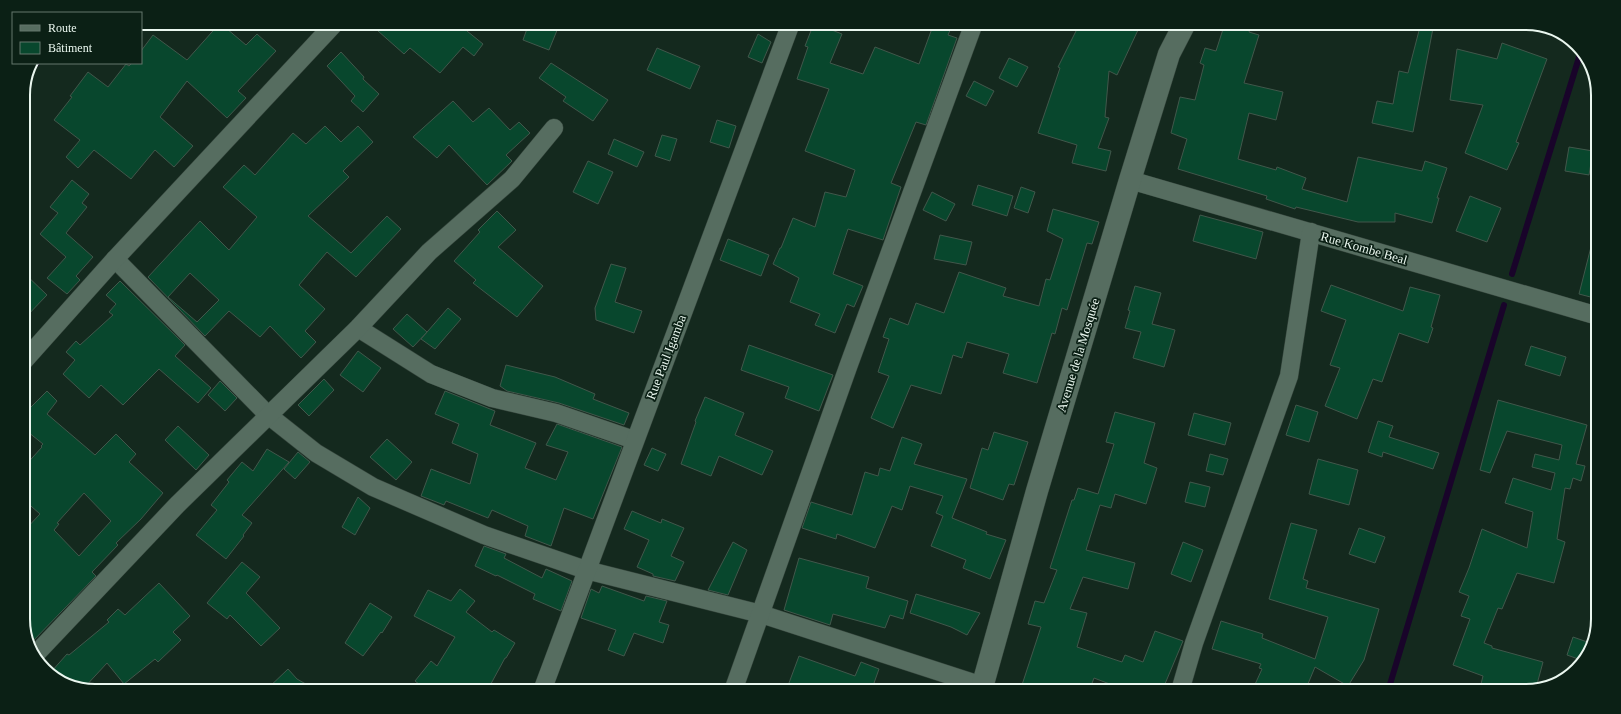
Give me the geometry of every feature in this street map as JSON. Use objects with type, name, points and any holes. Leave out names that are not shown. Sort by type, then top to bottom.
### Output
[{"type":"street","points":[[30,354],[115,259],[328,30]]},
{"type":"street","name":"Rue Paul Igamba","points":[[545,684],[634,440],[788,30]]},
{"type":"street","points":[[736,684],[851,359],[971,30]]},
{"type":"street","name":"Avenue de la Mosquée","points":[[983,684],[1037,491],[1130,180],[1170,54],[1182,30]]},
{"type":"street","points":[[39,651],[177,505],[358,328],[429,252],[512,179],[554,128]]},
{"type":"street","name":"Rue Kombe Beal","points":[[1130,180],[1591,314]]},
{"type":"street","points":[[1182,684],[1194,643],[1289,376],[1311,232]]},
{"type":"street","points":[[115,259],[268,415],[316,454],[373,487],[484,535],[586,570],[761,614],[970,684]]},
{"type":"street","points":[[358,328],[431,374],[492,398],[556,413],[634,440]]},
{"type":"building","points":[[214,30],[228,30],[246,45],[257,34],[276,51],[238,91],[246,98],[227,118],[187,81],[160,117],[193,146],[174,167],[155,150],[131,179],[94,150],[78,168],[66,157],[80,140],[54,120],[72,97],[70,96],[88,72],[108,87],[126,64],[129,66],[131,64],[142,64],[142,50],[153,35],[187,60]]},
{"type":"building","points":[[377,30],[468,30],[467,31],[483,44],[474,56],[463,47],[440,73],[410,48],[404,54]]},
{"type":"building","points":[[527,30],[557,30],[549,50],[523,40]]},
{"type":"building","points":[[811,30],[832,30],[842,34],[830,63],[863,74],[875,47],[919,64],[931,30],[950,30],[948,35],[957,38],[926,125],[916,122],[891,183],[901,187],[883,240],[848,229],[833,274],[863,286],[854,307],[847,304],[835,333],[815,325],[820,314],[790,302],[799,278],[773,264],[793,218],[815,227],[825,192],[846,197],[855,170],[805,151],[829,89],[797,79],[808,47],[805,46]]},
{"type":"building","points":[[1076,30],[1138,30],[1117,75],[1109,71],[1105,117],[1109,118],[1098,148],[1111,151],[1106,171],[1072,163],[1077,145],[1038,133],[1060,68],[1058,67]]},
{"type":"building","points":[[1223,30],[1250,30],[1249,32],[1259,35],[1244,83],[1283,92],[1276,120],[1249,113],[1238,159],[1276,170],[1277,167],[1306,178],[1302,189],[1347,202],[1358,157],[1422,171],[1425,161],[1447,168],[1437,198],[1439,198],[1432,223],[1395,213],[1395,222],[1358,222],[1296,207],[1295,209],[1266,199],[1267,196],[1178,169],[1187,139],[1171,133],[1180,97],[1195,100],[1204,65],[1200,63],[1205,48],[1216,51]]},
{"type":"building","points":[[1419,30],[1433,30],[1413,132],[1372,123],[1377,101],[1393,104],[1399,71],[1408,73]]},
{"type":"building","points":[[758,34],[771,42],[762,63],[748,57]]},
{"type":"building","points":[[1502,43],[1547,59],[1516,142],[1519,143],[1507,170],[1465,153],[1483,105],[1450,100],[1457,49],[1497,59]]},
{"type":"building","points":[[657,48],[700,66],[690,89],[647,70]]},
{"type":"building","points":[[341,52],[364,77],[363,79],[379,94],[363,112],[351,101],[355,96],[327,66]]},
{"type":"building","points":[[1009,58],[1028,67],[1017,87],[999,78]]},
{"type":"building","points":[[551,63],[608,100],[593,121],[563,101],[566,97],[539,78]]},
{"type":"building","points":[[974,81],[994,91],[986,106],[966,96]]},
{"type":"building","points":[[453,101],[473,122],[489,108],[510,130],[519,122],[530,133],[506,155],[512,161],[487,185],[449,145],[437,158],[413,137]]},
{"type":"building","points":[[717,120],[736,126],[729,148],[710,142]]},
{"type":"building","points":[[325,126],[341,142],[358,126],[373,142],[343,171],[349,177],[308,216],[351,253],[387,216],[401,229],[356,277],[327,252],[299,285],[325,309],[305,331],[316,342],[301,358],[270,326],[260,337],[229,311],[205,336],[148,277],[200,221],[229,250],[257,217],[223,187],[244,165],[255,175],[293,133],[306,144]],"holes":[[[190,273],[219,300],[197,322],[168,297]]]},
{"type":"building","points":[[662,135],[677,139],[670,161],[655,156]]},
{"type":"building","points":[[614,139],[644,152],[637,167],[608,154]]},
{"type":"building","points":[[1569,147],[1591,151],[1589,175],[1565,171]]},
{"type":"building","points":[[588,161],[613,172],[598,204],[573,192]]},
{"type":"building","points":[[72,180],[89,194],[82,203],[87,207],[66,233],[93,257],[76,276],[80,280],[67,294],[47,278],[66,257],[40,234],[58,213],[50,207]]},
{"type":"building","points":[[978,185],[1013,196],[1007,216],[972,205]]},
{"type":"building","points":[[1021,187],[1035,192],[1028,213],[1014,208]]},
{"type":"building","points":[[932,192],[955,204],[946,221],[923,210]]},
{"type":"building","points":[[1470,196],[1501,208],[1487,242],[1456,231]]},
{"type":"building","points":[[1053,209],[1099,222],[1092,244],[1087,243],[1067,310],[1062,308],[1055,334],[1052,333],[1037,383],[1003,373],[1009,354],[967,342],[962,358],[953,355],[941,394],[911,385],[893,428],[871,418],[889,376],[878,372],[889,339],[883,337],[890,318],[908,325],[916,303],[944,313],[959,272],[1006,288],[1003,296],[1039,306],[1046,279],[1050,280],[1063,239],[1047,231]]},
{"type":"building","points":[[497,211],[516,230],[498,247],[543,286],[517,317],[473,283],[476,280],[454,261],[480,232],[478,230]]},
{"type":"building","points":[[1200,215],[1263,232],[1256,259],[1193,241]]},
{"type":"building","points":[[940,235],[972,242],[966,265],[934,259]]},
{"type":"building","points":[[728,239],[769,255],[761,276],[720,260]]},
{"type":"building","points":[[1591,247],[1591,297],[1579,294]]},
{"type":"building","points":[[611,264],[626,268],[615,302],[642,311],[634,333],[596,320],[595,308]]},
{"type":"building","points":[[30,279],[47,295],[30,313]]},
{"type":"building","points":[[120,281],[185,345],[175,356],[211,388],[198,403],[159,369],[123,405],[101,385],[89,398],[63,374],[75,360],[66,352],[76,341],[80,345],[113,315],[109,312],[116,304],[106,295]]},
{"type":"building","points":[[1331,285],[1403,311],[1410,287],[1440,295],[1431,327],[1433,328],[1428,343],[1399,333],[1382,382],[1373,379],[1357,419],[1325,406],[1340,368],[1330,365],[1346,320],[1321,311]]},
{"type":"building","points":[[1135,286],[1161,293],[1152,324],[1175,330],[1164,367],[1133,358],[1141,332],[1125,328],[1130,311],[1128,310]]},
{"type":"building","points":[[448,308],[461,319],[435,349],[421,339]]},
{"type":"building","points":[[407,314],[427,332],[413,347],[393,329]]},
{"type":"building","points":[[749,345],[833,375],[819,411],[785,398],[789,387],[741,370]]},
{"type":"building","points":[[1531,346],[1566,357],[1560,376],[1525,365]]},
{"type":"building","points":[[358,351],[381,368],[363,392],[340,375]]},
{"type":"building","points":[[506,365],[555,377],[595,394],[593,399],[629,413],[624,425],[559,403],[507,391],[500,386]]},
{"type":"building","points":[[324,379],[334,390],[309,416],[298,405]]},
{"type":"building","points":[[220,381],[237,398],[225,411],[208,395]]},
{"type":"building","points":[[47,391],[57,401],[47,414],[95,455],[116,434],[136,454],[129,462],[163,493],[141,519],[116,543],[118,545],[92,572],[96,576],[33,641],[30,623],[30,525],[40,514],[30,505],[30,460],[43,444],[30,434],[30,408]],"holes":[[[84,493],[111,521],[79,556],[54,530],[59,524],[57,523]]]},
{"type":"building","points":[[445,391],[495,411],[490,425],[536,443],[525,468],[556,480],[568,452],[546,445],[557,424],[622,447],[593,519],[564,508],[551,546],[525,536],[528,526],[492,510],[488,518],[446,501],[444,505],[421,496],[431,469],[470,484],[478,454],[452,443],[459,424],[435,414]]},
{"type":"building","points":[[705,397],[744,413],[735,435],[773,451],[762,475],[719,456],[711,476],[681,464],[696,422],[695,421]]},
{"type":"building","points":[[1498,400],[1587,425],[1576,464],[1585,466],[1581,481],[1573,478],[1570,489],[1565,488],[1557,539],[1565,542],[1554,583],[1517,573],[1502,609],[1498,608],[1484,643],[1492,646],[1492,648],[1543,662],[1537,683],[1481,684],[1483,676],[1453,665],[1470,619],[1461,616],[1469,596],[1459,592],[1482,529],[1527,548],[1533,512],[1505,503],[1513,478],[1551,490],[1555,473],[1532,467],[1535,454],[1559,460],[1562,445],[1507,431],[1490,473],[1480,470]]},
{"type":"building","points":[[1296,405],[1318,412],[1309,442],[1286,435]]},
{"type":"building","points":[[1115,412],[1155,423],[1144,463],[1157,468],[1146,504],[1115,494],[1111,508],[1100,505],[1086,550],[1135,563],[1128,589],[1083,577],[1070,609],[1087,613],[1077,647],[1122,662],[1125,655],[1143,662],[1155,631],[1183,641],[1165,684],[1110,684],[1094,678],[1092,684],[1022,684],[1041,627],[1028,624],[1035,601],[1044,603],[1057,570],[1050,568],[1072,500],[1074,500],[1078,488],[1098,494],[1114,444],[1106,442]]},
{"type":"building","points":[[1194,413],[1231,423],[1225,445],[1188,435]]},
{"type":"building","points":[[1378,421],[1393,426],[1389,437],[1439,453],[1433,469],[1383,452],[1382,457],[1368,452]]},
{"type":"building","points":[[178,426],[209,455],[196,470],[165,440]]},
{"type":"building","points":[[994,432],[1028,442],[1014,485],[1009,484],[1003,500],[970,488],[982,448],[988,450]]},
{"type":"building","points":[[902,437],[922,444],[914,464],[967,479],[952,518],[987,532],[986,534],[1006,540],[990,579],[963,568],[966,560],[931,546],[943,516],[936,513],[943,496],[910,486],[902,510],[892,506],[875,548],[837,534],[836,539],[802,528],[811,502],[852,515],[865,472],[878,476],[880,468],[890,471]]},
{"type":"building","points":[[387,439],[412,462],[396,480],[370,457]]},
{"type":"building","points":[[652,448],[666,454],[658,471],[644,465]]},
{"type":"building","points":[[267,449],[289,462],[242,515],[252,523],[226,559],[196,535],[217,510],[211,505],[229,482],[227,480],[242,462],[253,471]]},
{"type":"building","points":[[298,452],[310,462],[295,479],[284,469]]},
{"type":"building","points":[[1210,454],[1228,459],[1223,475],[1206,471]]},
{"type":"building","points":[[1318,459],[1358,470],[1349,505],[1309,494]]},
{"type":"building","points":[[1190,482],[1210,487],[1205,507],[1185,502]]},
{"type":"building","points":[[358,497],[370,508],[355,535],[342,527]]},
{"type":"building","points":[[632,511],[661,523],[662,519],[684,528],[671,556],[684,562],[675,581],[653,576],[653,574],[637,567],[649,540],[624,529]]},
{"type":"building","points":[[1291,523],[1317,530],[1303,579],[1308,581],[1306,588],[1379,609],[1364,660],[1349,684],[1345,684],[1315,667],[1308,684],[1255,684],[1262,669],[1259,668],[1261,664],[1212,649],[1221,621],[1263,634],[1262,638],[1315,659],[1328,617],[1269,599]]},
{"type":"building","points":[[1359,528],[1385,537],[1375,563],[1349,554]]},
{"type":"building","points":[[733,542],[747,550],[728,595],[708,590]]},
{"type":"building","points":[[1183,542],[1203,550],[1191,582],[1171,574]]},
{"type":"building","points":[[484,546],[506,554],[504,558],[542,578],[546,569],[572,581],[561,611],[533,599],[535,594],[475,566]]},
{"type":"building","points":[[799,558],[869,577],[866,588],[908,601],[903,619],[890,615],[885,628],[833,614],[830,625],[784,610]]},
{"type":"building","points":[[242,562],[260,577],[246,593],[280,628],[261,646],[230,615],[227,619],[207,603]]},
{"type":"building","points":[[159,583],[190,616],[173,632],[181,640],[158,662],[155,659],[124,684],[107,663],[88,683],[70,679],[54,668],[67,654],[69,655],[109,622],[107,620],[118,609],[125,615]]},
{"type":"building","points":[[602,586],[644,601],[646,596],[667,601],[659,622],[669,625],[663,643],[634,633],[624,656],[608,650],[616,630],[581,618],[591,589],[599,593]]},
{"type":"building","points":[[460,589],[475,601],[466,612],[492,632],[494,630],[515,643],[491,684],[419,684],[415,681],[431,661],[437,666],[455,637],[414,616],[428,590],[451,601]]},
{"type":"building","points":[[916,594],[980,613],[967,635],[951,627],[910,613]]},
{"type":"building","points":[[370,603],[392,617],[382,633],[381,632],[363,656],[345,643]]},
{"type":"building","points":[[1573,637],[1587,642],[1577,659],[1567,655]]},
{"type":"building","points":[[799,656],[855,676],[861,662],[879,669],[874,683],[877,684],[789,684]]},
{"type":"building","points":[[288,669],[297,679],[306,684],[272,684]]},
{"type":"waterway","points":[[1512,274],[1579,58]]},
{"type":"waterway","points":[[1390,684],[1504,305]]}]
